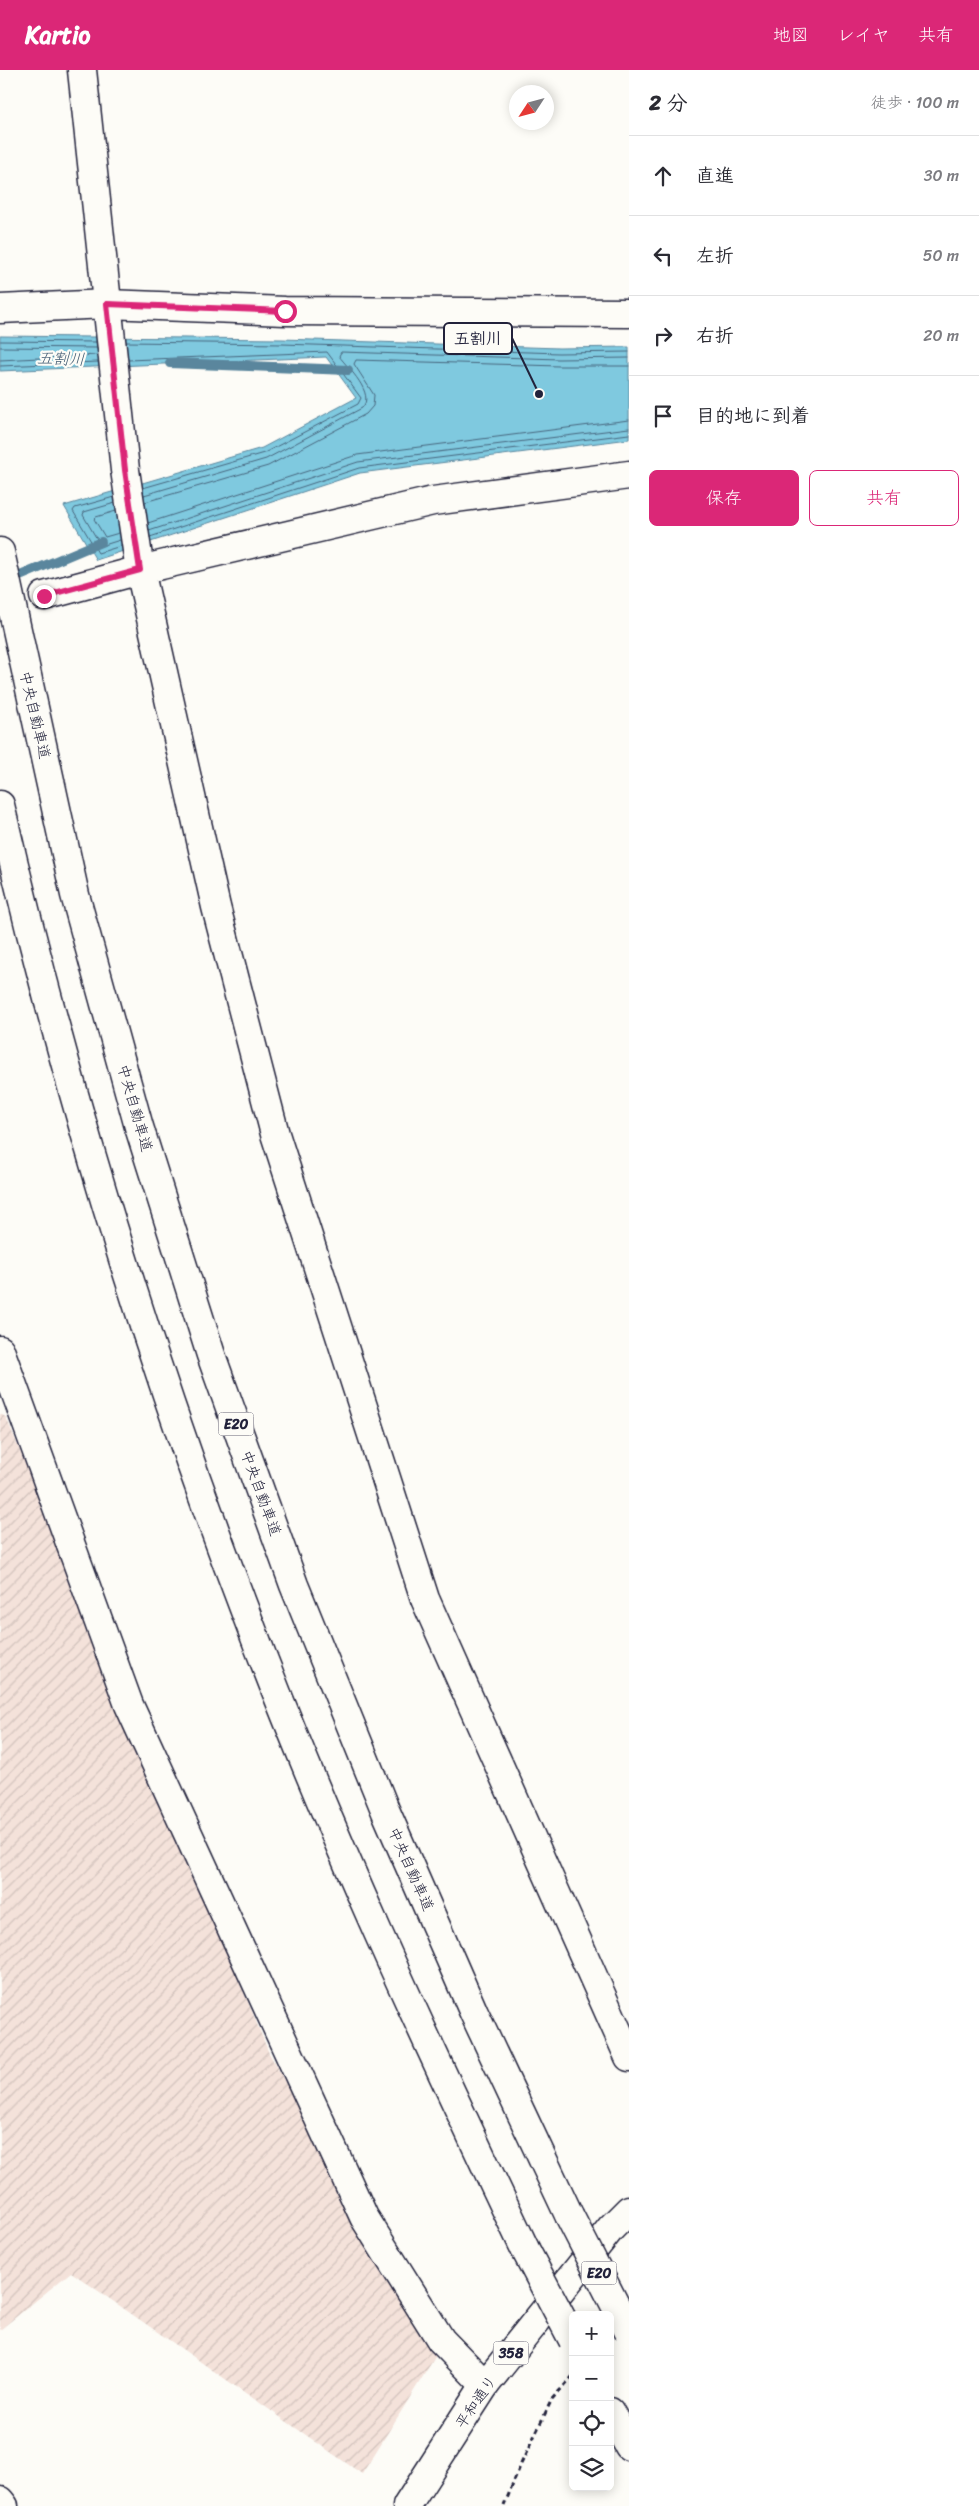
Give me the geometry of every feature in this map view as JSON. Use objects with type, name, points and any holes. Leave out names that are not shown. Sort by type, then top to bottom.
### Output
[{"type":"main road","points":[[82,70],[125,470],[140,570],[216,908],[275,1134],[426,1598],[629,2057]]},
{"type":"main road","points":[[0,309],[107,304],[285,311],[629,313]]},
{"type":"main road","points":[[44,596],[140,570],[434,501],[629,476]]},
{"type":"main road","name":"中央自動車道","points":[[0,552],[76,895],[139,1127],[211,1355],[294,1585],[382,1803],[474,2014],[569,2215],[629,2332]]},
{"type":"main road","points":[[0,805],[25,912],[88,1150],[162,1379],[241,1602],[336,1838],[428,2045],[525,2249],[569,2332]]},
{"type":"main road","points":[[0,1350],[129,1704],[364,2217],[442,2340],[485,2386]]},
{"type":"main road","name":"平和通り","points":[[407,2506],[485,2386],[610,2228],[629,2210]]},
{"type":"main road","points":[[614,2419],[629,2446]]},
{"type":"main road","points":[[0,2501],[4,2506]]},
{"type":"path","points":[[504,2506],[521,2464],[552,2399],[569,2380]]},
{"type":"shaded area","points":[[0,1414],[6,1417],[269,2053],[437,2354],[362,2474],[71,2272],[0,2330]]},
{"type":"water","points":[[0,336],[282,339],[559,348],[629,347],[629,439],[360,473],[96,560],[64,506],[262,448],[356,398],[326,357],[0,371]]},
{"type":"waterway","name":"五割川","points":[[170,363],[348,370]]},
{"type":"waterway","points":[[8,581],[101,542]]},
{"type":"place","name":"五割川","points":[[539,394]]},
{"type":"route","points":[[44,596],[140,570],[125,470],[107,304],[285,311]]}]
